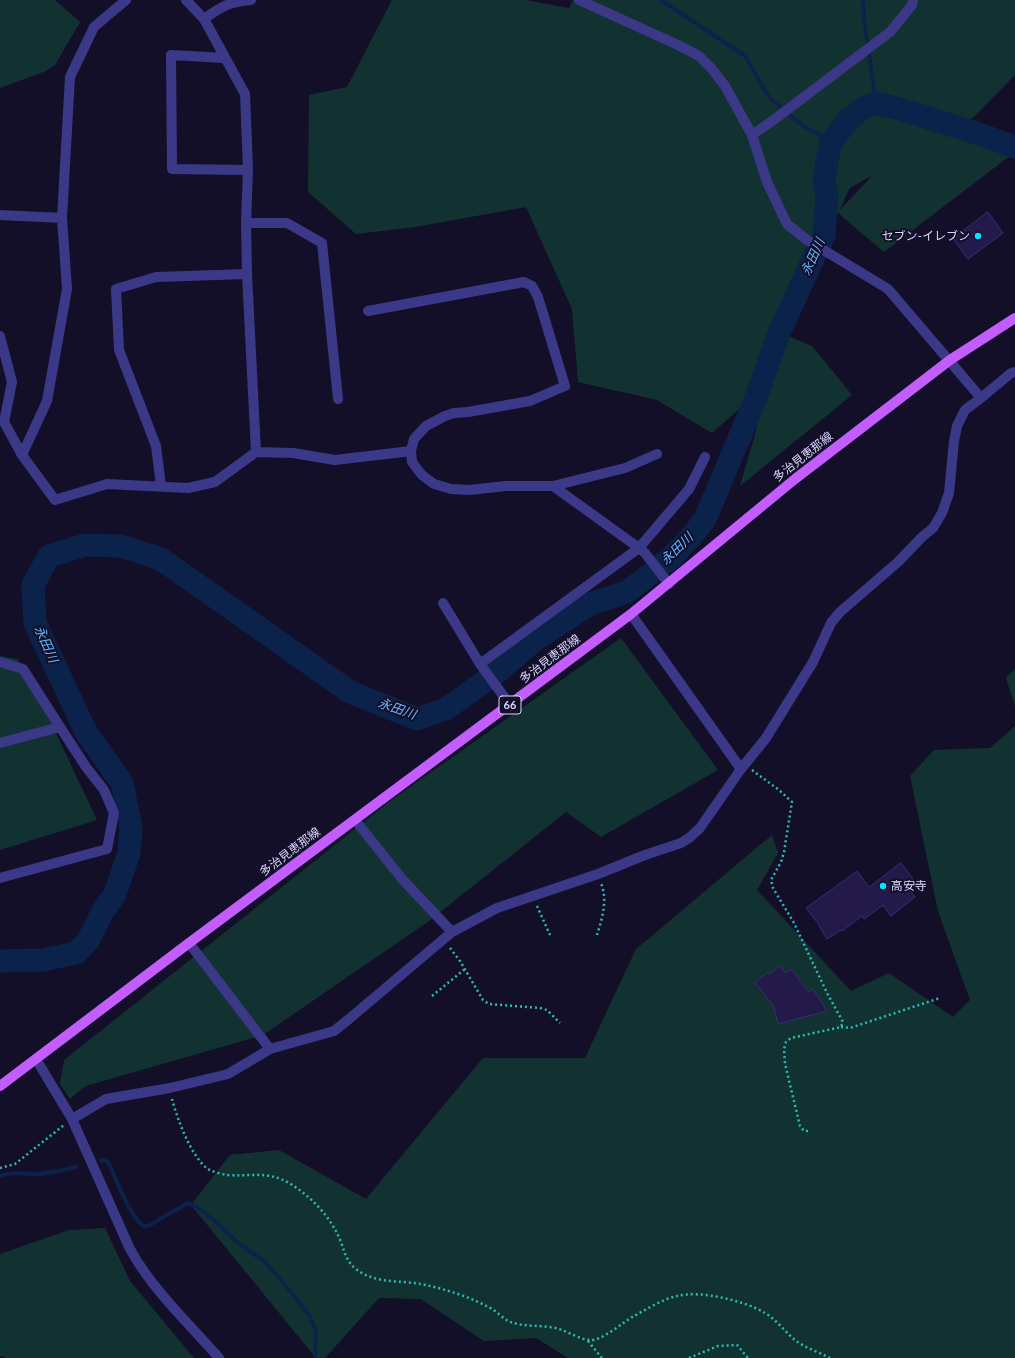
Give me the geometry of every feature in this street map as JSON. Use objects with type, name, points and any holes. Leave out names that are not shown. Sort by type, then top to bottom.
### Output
[{"type":"main road","name":"多治見恵那線","points":[[0,1086],[189,943],[632,614],[667,581],[795,479],[950,360],[1015,318]]},
{"type":"street","points":[[22,454],[47,401],[67,289],[62,218],[70,77],[94,27],[126,0]]},
{"type":"street","points":[[186,0],[204,19],[245,94],[248,170],[246,223],[247,274],[256,452]]},
{"type":"street","points":[[204,19],[222,6],[239,1],[251,0]]},
{"type":"street","points":[[579,0],[678,45],[698,56],[712,69],[726,86],[752,135],[768,182],[787,224],[807,240],[888,289],[981,398]]},
{"type":"street","points":[[752,135],[890,32],[912,5],[913,0]]},
{"type":"street","points":[[225,58],[171,55],[172,169],[248,170]]},
{"type":"street","points":[[0,215],[62,218]]},
{"type":"street","points":[[246,223],[287,223],[322,243],[338,399]]},
{"type":"street","points":[[161,486],[156,446],[119,350],[116,289],[156,277],[247,274]]},
{"type":"street","points":[[368,311],[524,282],[532,286],[538,297],[565,386],[530,401],[454,413],[426,426],[414,439],[411,451],[412,462],[422,475],[434,484],[451,489],[469,490],[506,486],[553,486],[624,468],[657,454]]},
{"type":"street","points":[[0,336],[12,382],[2,424],[55,500],[107,484],[188,488],[215,482],[256,452],[293,453],[335,460],[411,451]]},
{"type":"street","points":[[72,1119],[106,1099],[170,1088],[228,1074],[270,1049],[334,1031],[452,932],[496,908],[598,874],[645,855],[681,843],[689,838],[700,828],[743,767],[766,738],[814,662],[831,623],[840,612],[898,562],[922,537],[933,528],[942,513],[949,493],[954,441],[957,426],[965,410],[1015,372]]},
{"type":"street","points":[[482,667],[642,550],[689,489],[705,457]]},
{"type":"street","points":[[553,486],[642,550],[667,581]]},
{"type":"street","points":[[443,603],[482,667],[510,705]]},
{"type":"street","points":[[632,614],[743,767]]},
{"type":"street","points":[[0,662],[23,669],[86,767],[104,790],[114,813],[107,849],[0,878]]},
{"type":"street","points":[[0,743],[60,727]]},
{"type":"street","points":[[355,820],[403,880],[452,932]]},
{"type":"street","points":[[189,943],[270,1049]]},
{"type":"street","points":[[36,1059],[72,1119],[138,1264],[219,1358]]},
{"type":"path","points":[[743,767],[779,790],[792,802],[784,852],[781,862],[771,880],[773,888],[794,923],[827,993],[843,1022],[841,1027]]},
{"type":"path","points":[[597,935],[602,920],[604,902],[603,887],[598,874]]},
{"type":"path","points":[[533,896],[550,935]]},
{"type":"path","points":[[443,940],[460,961],[483,1000],[490,1004],[548,1010],[560,1023]]},
{"type":"path","points":[[432,996],[464,969]]},
{"type":"path","points":[[811,1131],[804,1131],[800,1126],[785,1064],[784,1049],[786,1042],[790,1038],[841,1027],[850,1028],[940,998]]},
{"type":"path","points":[[170,1088],[176,1116],[187,1140],[199,1159],[208,1169],[227,1175],[253,1174],[277,1177],[297,1188],[310,1197],[320,1208],[340,1241],[345,1256],[357,1270],[367,1276],[377,1279],[420,1284],[438,1288],[461,1295],[492,1309],[508,1321],[560,1329],[587,1340],[594,1341],[629,1319],[677,1296],[690,1294],[737,1300],[765,1313],[777,1321],[797,1342],[830,1358]]},
{"type":"path","points":[[0,1168],[15,1164],[72,1119]]},
{"type":"path","points":[[587,1340],[603,1358]]},
{"type":"path","points":[[689,1358],[718,1346],[737,1345],[748,1358]]},
{"type":"green space","points":[[0,0],[55,0],[80,22],[55,65],[46,71],[0,88]]},
{"type":"green space","points":[[392,0],[525,0],[569,8],[573,0],[1015,0],[1015,75],[966,125],[958,130],[1015,152],[884,252],[838,213],[783,334],[812,346],[852,395],[740,486],[754,438],[774,355],[755,395],[712,433],[657,400],[578,382],[572,309],[526,207],[415,227],[356,234],[308,192],[309,95],[347,87]],"holes":[[[871,177],[839,211],[850,188]]]},
{"type":"green space","points":[[621,638],[718,770],[601,837],[566,812],[429,921],[263,1035],[89,1085],[70,1099],[60,1084],[64,1060],[389,802]]},
{"type":"green space","points":[[0,656],[18,659],[54,729],[97,820],[0,850]]},
{"type":"green space","points":[[1015,669],[1015,706],[1006,678]]},
{"type":"green space","points":[[1015,726],[1015,1358],[568,1358],[536,1338],[484,1341],[421,1299],[379,1298],[325,1358],[316,1358],[191,1205],[230,1155],[279,1150],[366,1199],[483,1058],[585,1058],[636,949],[772,835],[778,853],[757,890],[851,991],[889,973],[953,1017],[970,1000],[938,911],[910,776],[934,750],[990,748]]},
{"type":"green space","points":[[105,1228],[130,1281],[194,1358],[0,1357],[0,1254],[69,1230]]},
{"type":"building","points":[[988,212],[1003,233],[968,259],[953,239]]},
{"type":"building","points":[[901,863],[913,879],[906,885],[915,897],[891,916],[883,905],[864,919],[862,916],[842,931],[841,930],[827,939],[820,926],[806,908],[857,871],[869,887]]},
{"type":"building","points":[[780,966],[786,973],[791,969],[809,992],[813,989],[827,1011],[778,1024],[774,1007],[755,982]]},
{"type":"waterway","points":[[661,0],[745,56],[769,97],[802,125],[831,142]]},
{"type":"waterway","points":[[863,0],[864,19],[876,103]]},
{"type":"waterway","name":"永田川","points":[[0,961],[43,960],[76,953],[88,941],[103,911],[115,894],[129,853],[131,828],[122,783],[86,732],[35,623],[33,585],[49,556],[85,545],[121,546],[161,559],[350,692],[417,719],[446,709],[495,674],[536,639],[590,604],[627,592],[671,558],[691,537],[705,519],[754,403],[779,333],[824,235],[827,197],[824,178],[831,142],[848,120],[863,108],[876,103],[976,133],[1015,147]]},
{"type":"waterway","points":[[101,1160],[106,1161],[109,1164],[128,1206],[143,1226],[148,1226],[188,1203],[197,1207],[216,1222],[238,1243],[264,1261],[309,1315],[316,1331],[315,1358]]},
{"type":"waterway","points":[[0,1176],[14,1173],[35,1174],[56,1172],[76,1167]]},
{"type":"place","name":"セブン-イレブン","points":[[978,236]]},
{"type":"place","name":"高安寺","points":[[883,886]]}]
